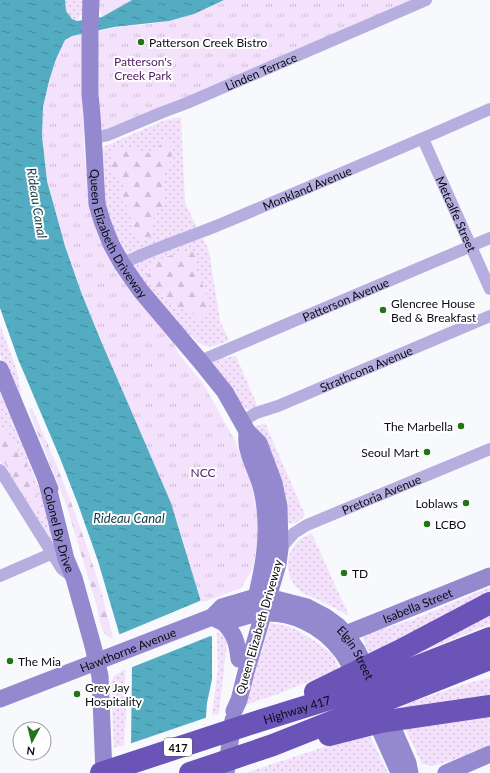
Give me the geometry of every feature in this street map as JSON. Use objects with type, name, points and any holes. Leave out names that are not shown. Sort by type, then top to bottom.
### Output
[{"type":"highway","points":[[490,603],[379,671],[353,702],[401,719],[490,706]]},
{"type":"highway","points":[[379,671],[490,638]]},
{"type":"highway","name":"417","points":[[190,773],[263,748],[353,702],[392,699],[490,659]]},
{"type":"highway","name":"Highway 417","points":[[101,773],[256,722],[353,702]]},
{"type":"main road","name":"Queen Elizabeth Driveway","points":[[90,7],[90,94],[97,204],[111,244],[122,264],[140,290],[225,392],[245,426],[259,444],[274,483],[279,507],[279,557],[262,597],[246,672],[239,700],[234,711]]},
{"type":"main road","name":"Colonel By Drive","points":[[0,369],[62,519],[73,559],[74,578],[100,676],[104,773]]},
{"type":"main road","name":"Queen Elizabeth Driveway","points":[[245,426],[248,448],[262,490],[266,518],[262,597]]},
{"type":"main road","points":[[279,557],[285,586],[307,607]]},
{"type":"main road","name":"Isabella Street","points":[[346,634],[490,576]]},
{"type":"main road","name":"Elgin Street","points":[[262,597],[307,607],[337,624],[346,634],[362,660],[408,763],[410,773]]},
{"type":"main road","name":"Hawthorne Avenue","points":[[217,620],[222,607],[262,597]]},
{"type":"main road","name":"Elgin Street","points":[[258,614],[274,613],[287,615],[308,623],[324,633],[342,652],[401,773]]},
{"type":"main road","name":"Queen Elizabeth Driveway","points":[[226,773],[234,711],[233,699],[239,659],[258,614]]},
{"type":"main road","name":"Hawthorne Avenue","points":[[0,699],[115,654],[217,620],[258,614]]},
{"type":"main road","points":[[217,620],[230,629],[235,639],[239,659]]},
{"type":"main road","points":[[446,773],[490,754]]},
{"type":"street","name":"Linden Terrace","points":[[93,138],[108,135],[187,103],[426,0]]},
{"type":"street","name":"Monkland Avenue","points":[[122,264],[423,139],[490,109]]},
{"type":"street","name":"Metcalfe Street","points":[[423,139],[490,289]]},
{"type":"street","name":"Patterson Avenue","points":[[200,361],[490,238]]},
{"type":"street","name":"Strathcona Avenue","points":[[245,426],[256,413],[278,406],[490,316]]},
{"type":"street","name":"Pretoria Avenue","points":[[279,557],[294,532],[307,525],[490,449]]},
{"type":"street","points":[[0,470],[62,569],[74,578]]},
{"type":"street","points":[[0,576],[53,553]]},
{"type":"green space","points":[[65,0],[83,0],[83,12],[77,21],[67,13]]},
{"type":"green space","points":[[99,0],[132,0],[102,17],[99,7]]},
{"type":"green space","name":"Patterson's Creek Park","points":[[224,0],[412,0],[169,105],[104,130],[100,128],[99,31],[160,23],[198,12]]},
{"type":"green space","name":"NCC","points":[[83,34],[84,151],[91,207],[116,269],[132,294],[172,340],[179,354],[204,385],[234,439],[247,470],[253,490],[258,521],[258,541],[252,570],[241,588],[201,603],[179,527],[81,292],[57,220],[47,181],[42,136],[43,107],[49,81],[56,59],[65,40],[72,36]]},
{"type":"green space","points":[[181,117],[185,203],[197,227],[135,254],[129,256],[124,255],[105,213],[100,153],[105,146],[165,120]]},
{"type":"green space","points":[[166,141],[173,149],[164,177],[165,200],[163,207],[154,218],[152,235],[149,239],[139,240],[132,231],[129,205],[123,203],[120,197],[123,185],[116,177],[112,168],[111,159],[116,149],[131,147],[149,153]]},
{"type":"green space","points":[[203,238],[209,251],[220,321],[229,340],[212,346],[200,343],[186,332],[132,271],[133,263],[187,240]]},
{"type":"green space","points":[[184,251],[196,253],[197,270],[209,302],[209,313],[204,320],[199,320],[192,312],[168,302],[147,277],[154,261]]},
{"type":"green space","points":[[0,325],[16,368],[22,401],[19,402],[0,355]]},
{"type":"green space","points":[[236,356],[257,405],[251,410],[244,408],[228,382],[213,364],[216,359]]},
{"type":"green space","points":[[0,392],[41,494],[51,527],[56,551],[40,523],[0,461]]},
{"type":"green space","points":[[32,408],[67,491],[82,533],[101,590],[113,637],[111,638],[107,636],[101,626],[98,610],[66,504],[31,417],[29,409]]},
{"type":"green space","points":[[0,419],[27,463],[43,515],[37,513],[0,456]]},
{"type":"green space","points":[[265,423],[305,515],[299,521],[294,523],[288,523],[286,521],[254,427]]},
{"type":"green space","points":[[312,534],[349,616],[305,594],[294,584],[291,579],[288,562],[291,551],[299,540]]},
{"type":"green space","points":[[490,587],[490,595],[369,654],[363,639],[363,635],[412,620]]},
{"type":"green space","points":[[490,611],[490,624],[407,658]]},
{"type":"green space","points":[[270,623],[287,626],[299,631],[319,644],[334,656],[339,669],[278,694],[242,706],[255,657],[261,654]]},
{"type":"green space","points":[[218,633],[224,636],[227,643],[219,713],[212,716],[218,669]]},
{"type":"green space","points":[[125,669],[126,714],[124,745],[114,748],[111,683],[114,676]]},
{"type":"green space","points":[[490,678],[490,700],[409,710],[403,705],[472,682]]},
{"type":"green space","points":[[490,715],[490,745],[456,759],[433,766],[422,764],[405,728]]},
{"type":"green space","points":[[369,734],[388,773],[245,773],[321,748]]},
{"type":"water","name":"Rideau Canal","points":[[0,0],[65,0],[66,11],[72,19],[77,21],[102,17],[132,0],[224,0],[194,14],[169,21],[114,27],[72,36],[65,40],[56,59],[49,81],[43,107],[42,136],[47,181],[65,246],[81,292],[101,341],[171,503],[212,638],[212,679],[207,703],[202,773],[131,745],[132,666],[119,633],[98,561],[79,507],[18,359],[0,308]]},
{"type":"pier","points":[[202,600],[213,635],[130,668],[118,635]]},
{"type":"pier","points":[[208,717],[204,773],[127,773],[129,744]]},
{"type":"place","name":"Patterson Creek Bistro","points":[[141,42]]},
{"type":"place","name":"Glencree House Bed & Breakfast","points":[[383,310]]},
{"type":"place","name":"The Marbella","points":[[461,426]]},
{"type":"place","name":"Seoul Mart","points":[[427,452]]},
{"type":"place","name":"Loblaws","points":[[466,503]]},
{"type":"place","name":"LCBO","points":[[427,524]]},
{"type":"place","name":"TD","points":[[344,573]]},
{"type":"place","name":"The Mia","points":[[10,661]]},
{"type":"place","name":"Grey Jay Hospitality","points":[[77,694]]}]
